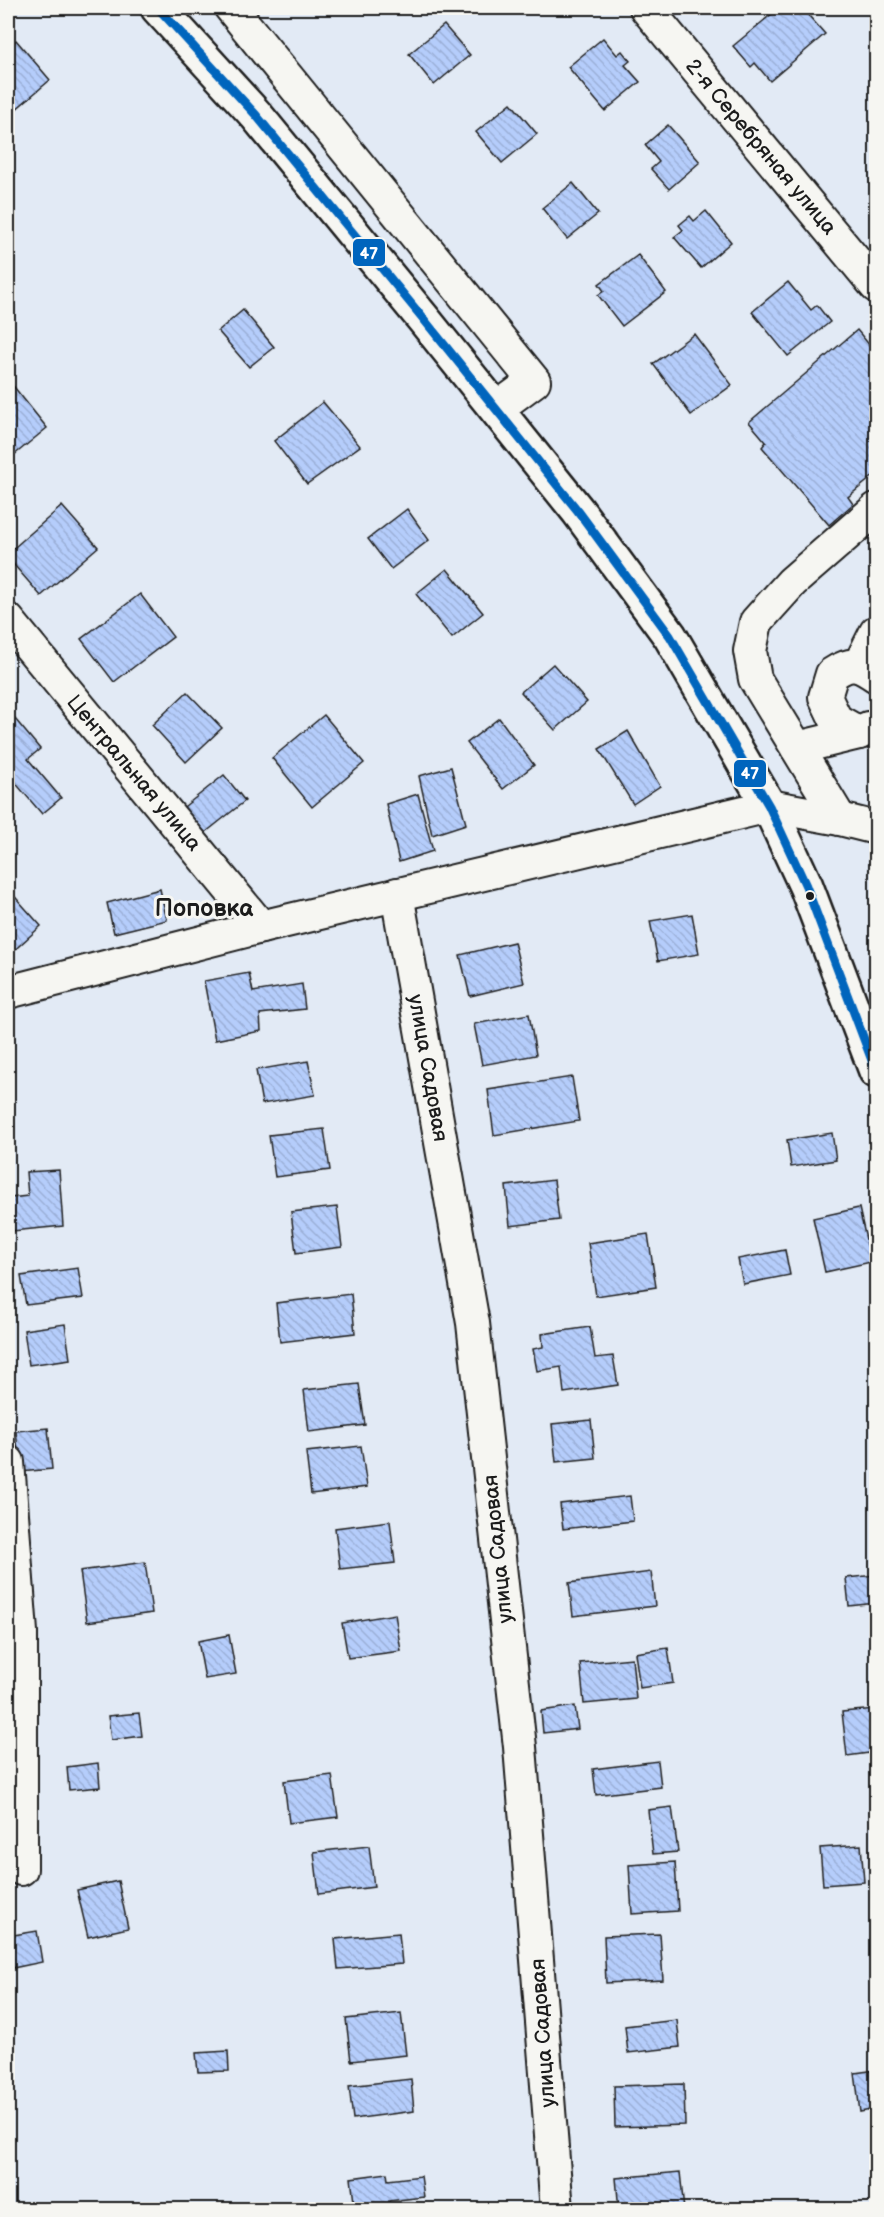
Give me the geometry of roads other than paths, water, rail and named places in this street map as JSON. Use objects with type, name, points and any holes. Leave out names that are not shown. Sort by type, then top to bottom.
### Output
[{"type":"street","points":[[158,8],[256,115],[496,409],[578,511],[670,636],[769,806],[806,886],[876,1071]]},
{"type":"street","points":[[231,8],[534,381],[496,409]]},
{"type":"street","name":"2-я Серебряная улица","points":[[646,8],[876,286]]},
{"type":"street","points":[[840,819],[755,679],[750,651],[756,622],[792,582],[876,509]]},
{"type":"street","name":"Центральная улица","points":[[8,620],[261,927]]},
{"type":"street","points":[[868,726],[836,720],[825,697],[832,674],[846,665],[868,671],[876,632]]},
{"type":"street","points":[[797,748],[868,726]]},
{"type":"street","points":[[8,992],[261,927],[769,806],[876,828]]},
{"type":"street","name":"улица Садовая","points":[[397,894],[473,1323],[520,1748],[557,2210]]},
{"type":"street","points":[[8,1462],[21,1632],[21,1869]]},
{"type":"district","name":"Поповка","points":[[204,908]]}]
